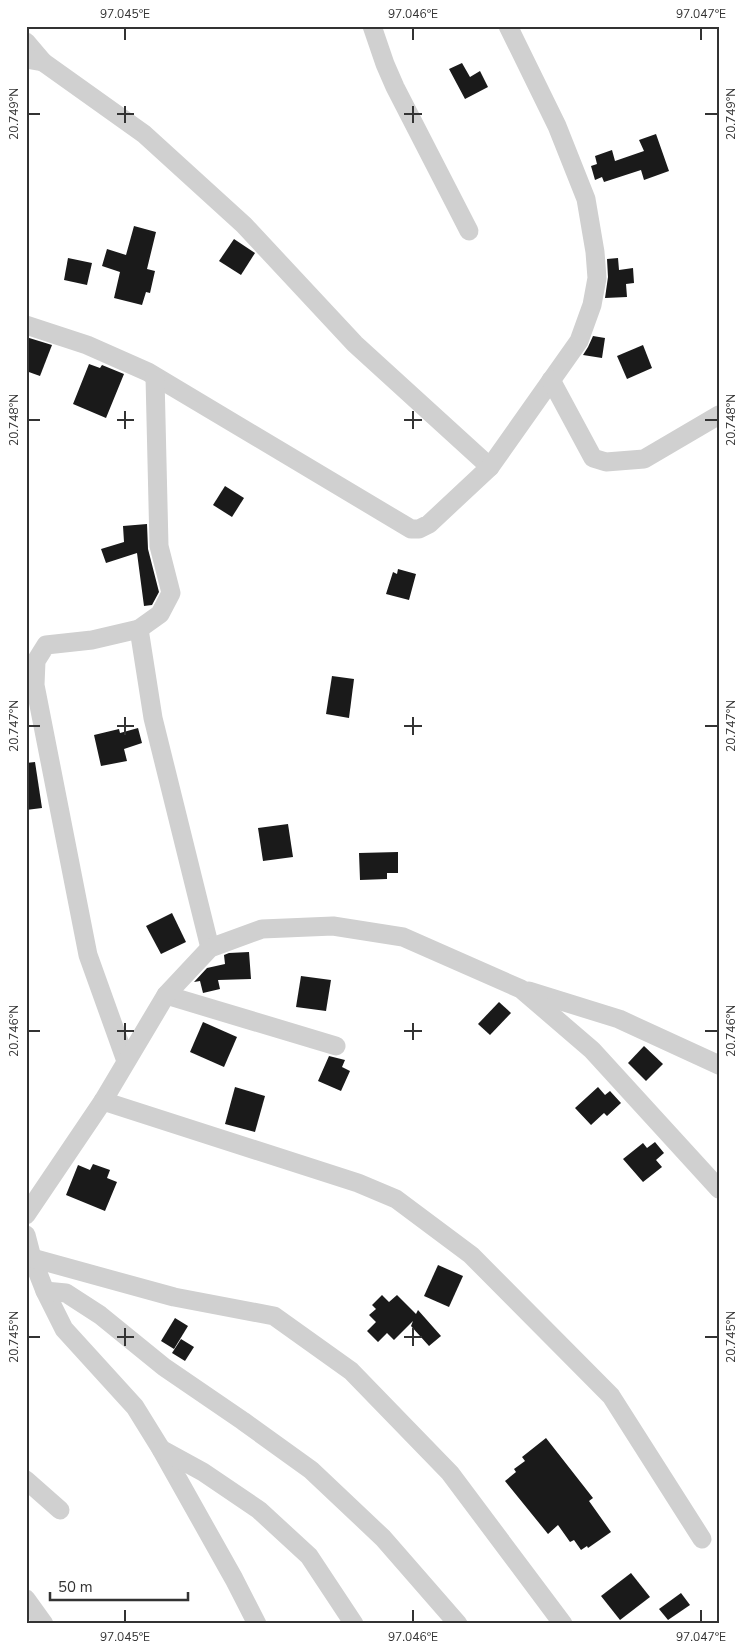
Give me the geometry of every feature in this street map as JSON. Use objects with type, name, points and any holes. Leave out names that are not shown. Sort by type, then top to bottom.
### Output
[{"type":"street","points":[[372,26],[384,64],[469,231]]},
{"type":"street","points":[[26,325],[87,345],[148,372],[411,529],[419,529],[428,524],[490,468],[579,341],[592,305],[597,278],[595,252],[586,199],[557,126],[508,26]]},
{"type":"street","points":[[26,42],[35,61],[144,134],[230,212],[355,344],[490,468]]},
{"type":"street","points":[[126,1061],[88,955],[35,685],[36,661],[46,645],[92,640],[139,629],[160,614],[171,592],[159,546],[155,377]]},
{"type":"street","points":[[551,380],[593,458],[606,462],[644,459],[719,415]]},
{"type":"street","points":[[139,629],[153,718],[210,948]]},
{"type":"street","points":[[26,1215],[103,1100],[166,995],[210,948],[262,929],[333,926],[403,937],[521,989],[619,1019],[719,1065]]},
{"type":"street","points":[[521,989],[592,1050],[719,1189]]},
{"type":"street","points":[[166,995],[336,1046]]},
{"type":"street","points":[[103,1100],[358,1183],[396,1199],[471,1255],[611,1396],[702,1539]]},
{"type":"street","points":[[26,1235],[29,1256],[64,1329],[135,1408],[161,1449],[234,1579],[256,1624]]},
{"type":"street","points":[[29,1256],[174,1297],[274,1316],[352,1371],[450,1474],[564,1624]]},
{"type":"street","points":[[45,1291],[66,1293],[100,1315],[164,1367],[311,1470],[383,1538],[458,1624]]},
{"type":"street","points":[[161,1449],[203,1472],[259,1510],[309,1556],[354,1624]]},
{"type":"street","points":[[26,1480],[60,1510]]},
{"type":"street","points":[[26,1599],[44,1624]]},
{"type":"building","points":[[462,63],[470,77],[480,71],[488,87],[465,99],[449,69]]},
{"type":"building","points":[[656,134],[669,171],[644,180],[641,170],[604,182],[602,177],[595,180],[591,166],[597,164],[595,156],[612,150],[615,161],[644,151],[639,140]]},
{"type":"building","points":[[134,226],[156,232],[147,269],[155,271],[150,293],[146,292],[142,305],[114,298],[120,272],[102,266],[107,249],[126,255]]},
{"type":"building","points":[[234,239],[255,253],[241,275],[219,261]]},
{"type":"building","points":[[68,258],[92,263],[87,285],[64,280]]},
{"type":"building","points":[[618,258],[619,270],[633,268],[634,283],[626,284],[627,297],[605,298],[608,277],[607,259]]},
{"type":"building","points":[[593,336],[605,338],[602,358],[583,355]]},
{"type":"building","points":[[26,337],[52,345],[40,376],[26,371]]},
{"type":"building","points":[[643,345],[652,368],[627,379],[617,356]]},
{"type":"building","points":[[89,364],[100,368],[102,365],[124,374],[106,418],[73,404]]},
{"type":"building","points":[[225,486],[244,498],[232,517],[213,505]]},
{"type":"building","points":[[147,524],[148,549],[159,592],[152,605],[144,606],[137,553],[106,563],[101,549],[124,542],[123,526]]},
{"type":"building","points":[[398,569],[416,574],[409,600],[386,594],[393,572],[397,574]]},
{"type":"building","points":[[332,676],[354,679],[349,718],[326,714]]},
{"type":"building","points":[[138,728],[142,743],[124,749],[127,761],[101,766],[94,735],[119,729],[120,733]]},
{"type":"building","points":[[35,762],[42,808],[26,810],[26,763]]},
{"type":"building","points":[[288,824],[293,857],[263,861],[258,828]]},
{"type":"building","points":[[398,852],[398,873],[387,873],[387,879],[360,880],[359,853]]},
{"type":"building","points":[[172,913],[186,942],[161,954],[146,926]]},
{"type":"building","points":[[249,952],[251,979],[218,980],[220,989],[203,993],[200,981],[194,982],[207,968],[225,964],[224,955]]},
{"type":"building","points":[[301,976],[331,980],[326,1011],[296,1007]]},
{"type":"building","points":[[499,1002],[511,1013],[490,1035],[478,1024]]},
{"type":"building","points":[[203,1022],[237,1037],[224,1067],[190,1052]]},
{"type":"building","points":[[644,1046],[663,1064],[646,1081],[628,1063]]},
{"type":"building","points":[[329,1056],[345,1060],[342,1067],[350,1071],[341,1091],[318,1081]]},
{"type":"building","points":[[235,1087],[265,1096],[255,1132],[225,1124]]},
{"type":"building","points":[[598,1087],[605,1095],[610,1091],[621,1103],[607,1116],[604,1113],[591,1125],[575,1108]]},
{"type":"building","points":[[655,1142],[664,1153],[656,1160],[662,1167],[643,1182],[623,1159],[643,1143],[647,1148]]},
{"type":"building","points":[[93,1164],[110,1170],[107,1178],[117,1182],[105,1211],[66,1195],[78,1165],[90,1170]]},
{"type":"building","points":[[438,1265],[463,1276],[449,1307],[424,1296]]},
{"type":"building","points":[[382,1295],[389,1302],[397,1295],[416,1314],[418,1310],[441,1336],[429,1346],[411,1326],[413,1321],[394,1340],[387,1333],[378,1342],[367,1331],[376,1322],[369,1315],[376,1309],[372,1305]]},
{"type":"building","points":[[175,1318],[188,1326],[174,1349],[161,1341]]},
{"type":"building","points":[[181,1339],[194,1347],[185,1361],[172,1353]]},
{"type":"building","points":[[546,1438],[593,1498],[589,1501],[611,1532],[588,1548],[587,1546],[581,1550],[574,1540],[570,1542],[558,1525],[548,1534],[505,1481],[516,1472],[514,1469],[525,1461],[522,1457]]},
{"type":"building","points":[[631,1573],[650,1597],[620,1620],[601,1596]]},
{"type":"building","points":[[681,1593],[690,1605],[668,1620],[659,1609]]}]
